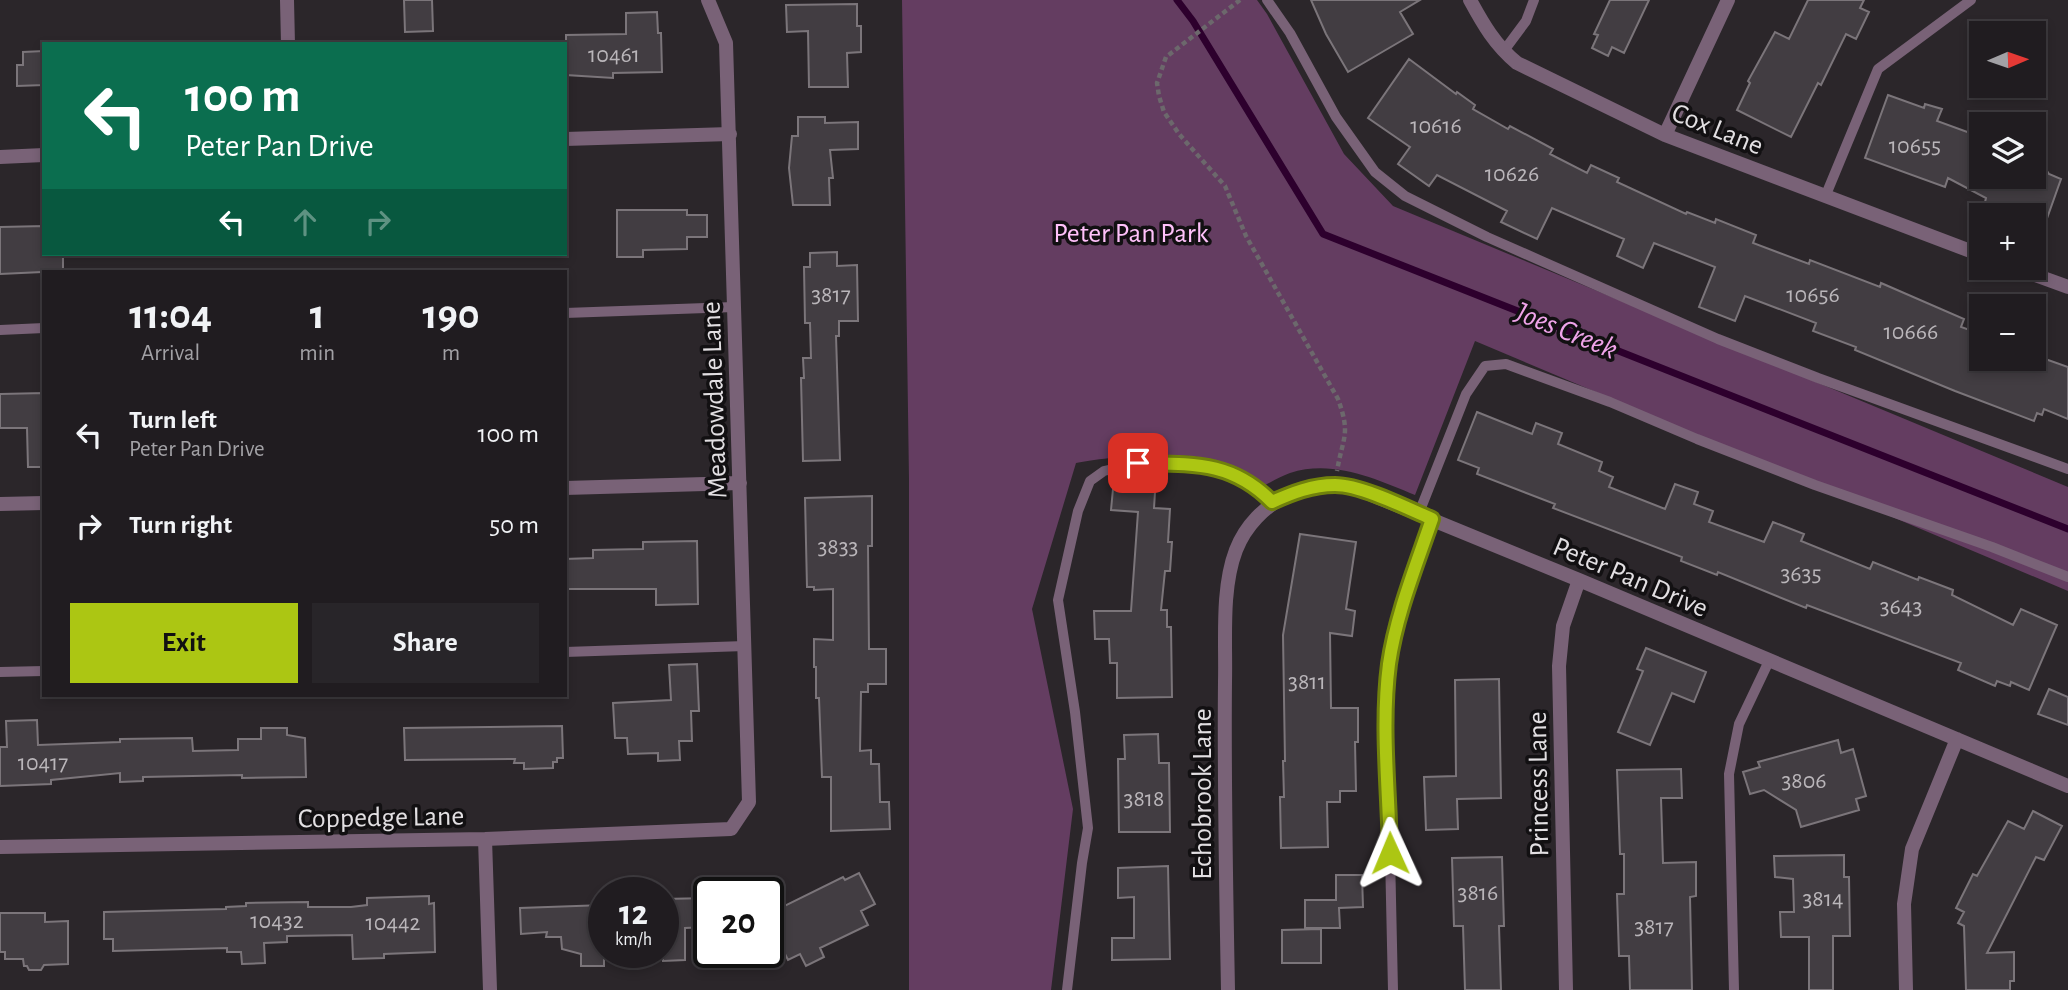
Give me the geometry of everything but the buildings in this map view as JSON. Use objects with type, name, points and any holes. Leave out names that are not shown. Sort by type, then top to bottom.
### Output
[{"type":"street","points":[[287,0],[288,42]]},
{"type":"street","name":"Meadowdale Lane","points":[[708,0],[726,43],[749,802]]},
{"type":"street","name":"Cox Lane","points":[[1469,0],[1490,36],[1503,52],[1517,63],[1665,135],[1969,251]]},
{"type":"street","points":[[1665,135],[1728,0]]},
{"type":"street","points":[[567,139],[730,134]]},
{"type":"street","points":[[0,156],[42,155]]},
{"type":"street","points":[[2046,279],[2068,287]]},
{"type":"street","points":[[567,488],[740,483]]},
{"type":"street","name":"Peter Pan Drive","points":[[1226,598],[1236,550],[1252,522],[1272,502],[1311,488],[1349,486],[2068,786]]},
{"type":"street","points":[[0,504],[42,503]]},
{"type":"street","name":"Princess Lane","points":[[1566,990],[1559,666],[1563,626],[1579,580]]},
{"type":"street","name":"Echobrook Lane","points":[[1226,598],[1224,764],[1228,990]]},
{"type":"street","points":[[1906,990],[1904,904],[1912,849],[1957,739]]},
{"type":"street","name":"Coppedge Lane","points":[[0,847],[485,839],[731,829],[749,802]]},
{"type":"street","points":[[485,839],[490,990]]},
{"type":"lane","points":[[1267,0],[1290,33],[1336,117],[1375,172],[1405,196],[1486,237],[1718,339],[2068,469]]},
{"type":"lane","points":[[1503,52],[1526,20],[1534,0]]},
{"type":"lane","points":[[1825,197],[1878,69],[1971,0]]},
{"type":"lane","points":[[567,313],[734,307]]},
{"type":"lane","points":[[0,330],[42,328]]},
{"type":"lane","points":[[1393,990],[1387,717],[1389,666],[1395,632],[1425,516],[1466,394],[1485,366],[1506,363],[1815,485],[1992,547],[2068,577]]},
{"type":"lane","points":[[1068,990],[1088,828],[1058,600],[1078,511],[1090,481],[1104,471],[1138,463],[1192,464],[1230,472],[1256,485],[1272,502]]},
{"type":"lane","points":[[567,652],[745,646]]},
{"type":"lane","points":[[1734,990],[1729,774],[1739,723],[1769,661]]},
{"type":"lane","points":[[0,672],[42,671]]},
{"type":"path","points":[[1240,0],[1166,57],[1157,83],[1164,112],[1179,134],[1225,186],[1246,236],[1338,399],[1345,417],[1346,435],[1334,485]]},
{"type":"green space","name":"Peter Pan Park","points":[[902,0],[1257,0],[1344,154],[1393,206],[2068,487],[2068,591],[1475,341],[1415,495],[1370,477],[1322,468],[1290,473],[1265,485],[1242,471],[1212,459],[1173,455],[1131,456],[1076,463],[1032,609],[1073,809],[1051,990],[909,990],[909,479]]},
{"type":"waterway","name":"Joes Creek","points":[[1177,0],[1193,21],[1323,234],[2068,529]]},
{"type":"route","points":[[1138,463],[1192,464],[1230,472],[1256,485],[1272,502],[1311,488],[1349,486],[1432,519],[1395,632],[1389,666],[1387,717],[1390,853]]}]
